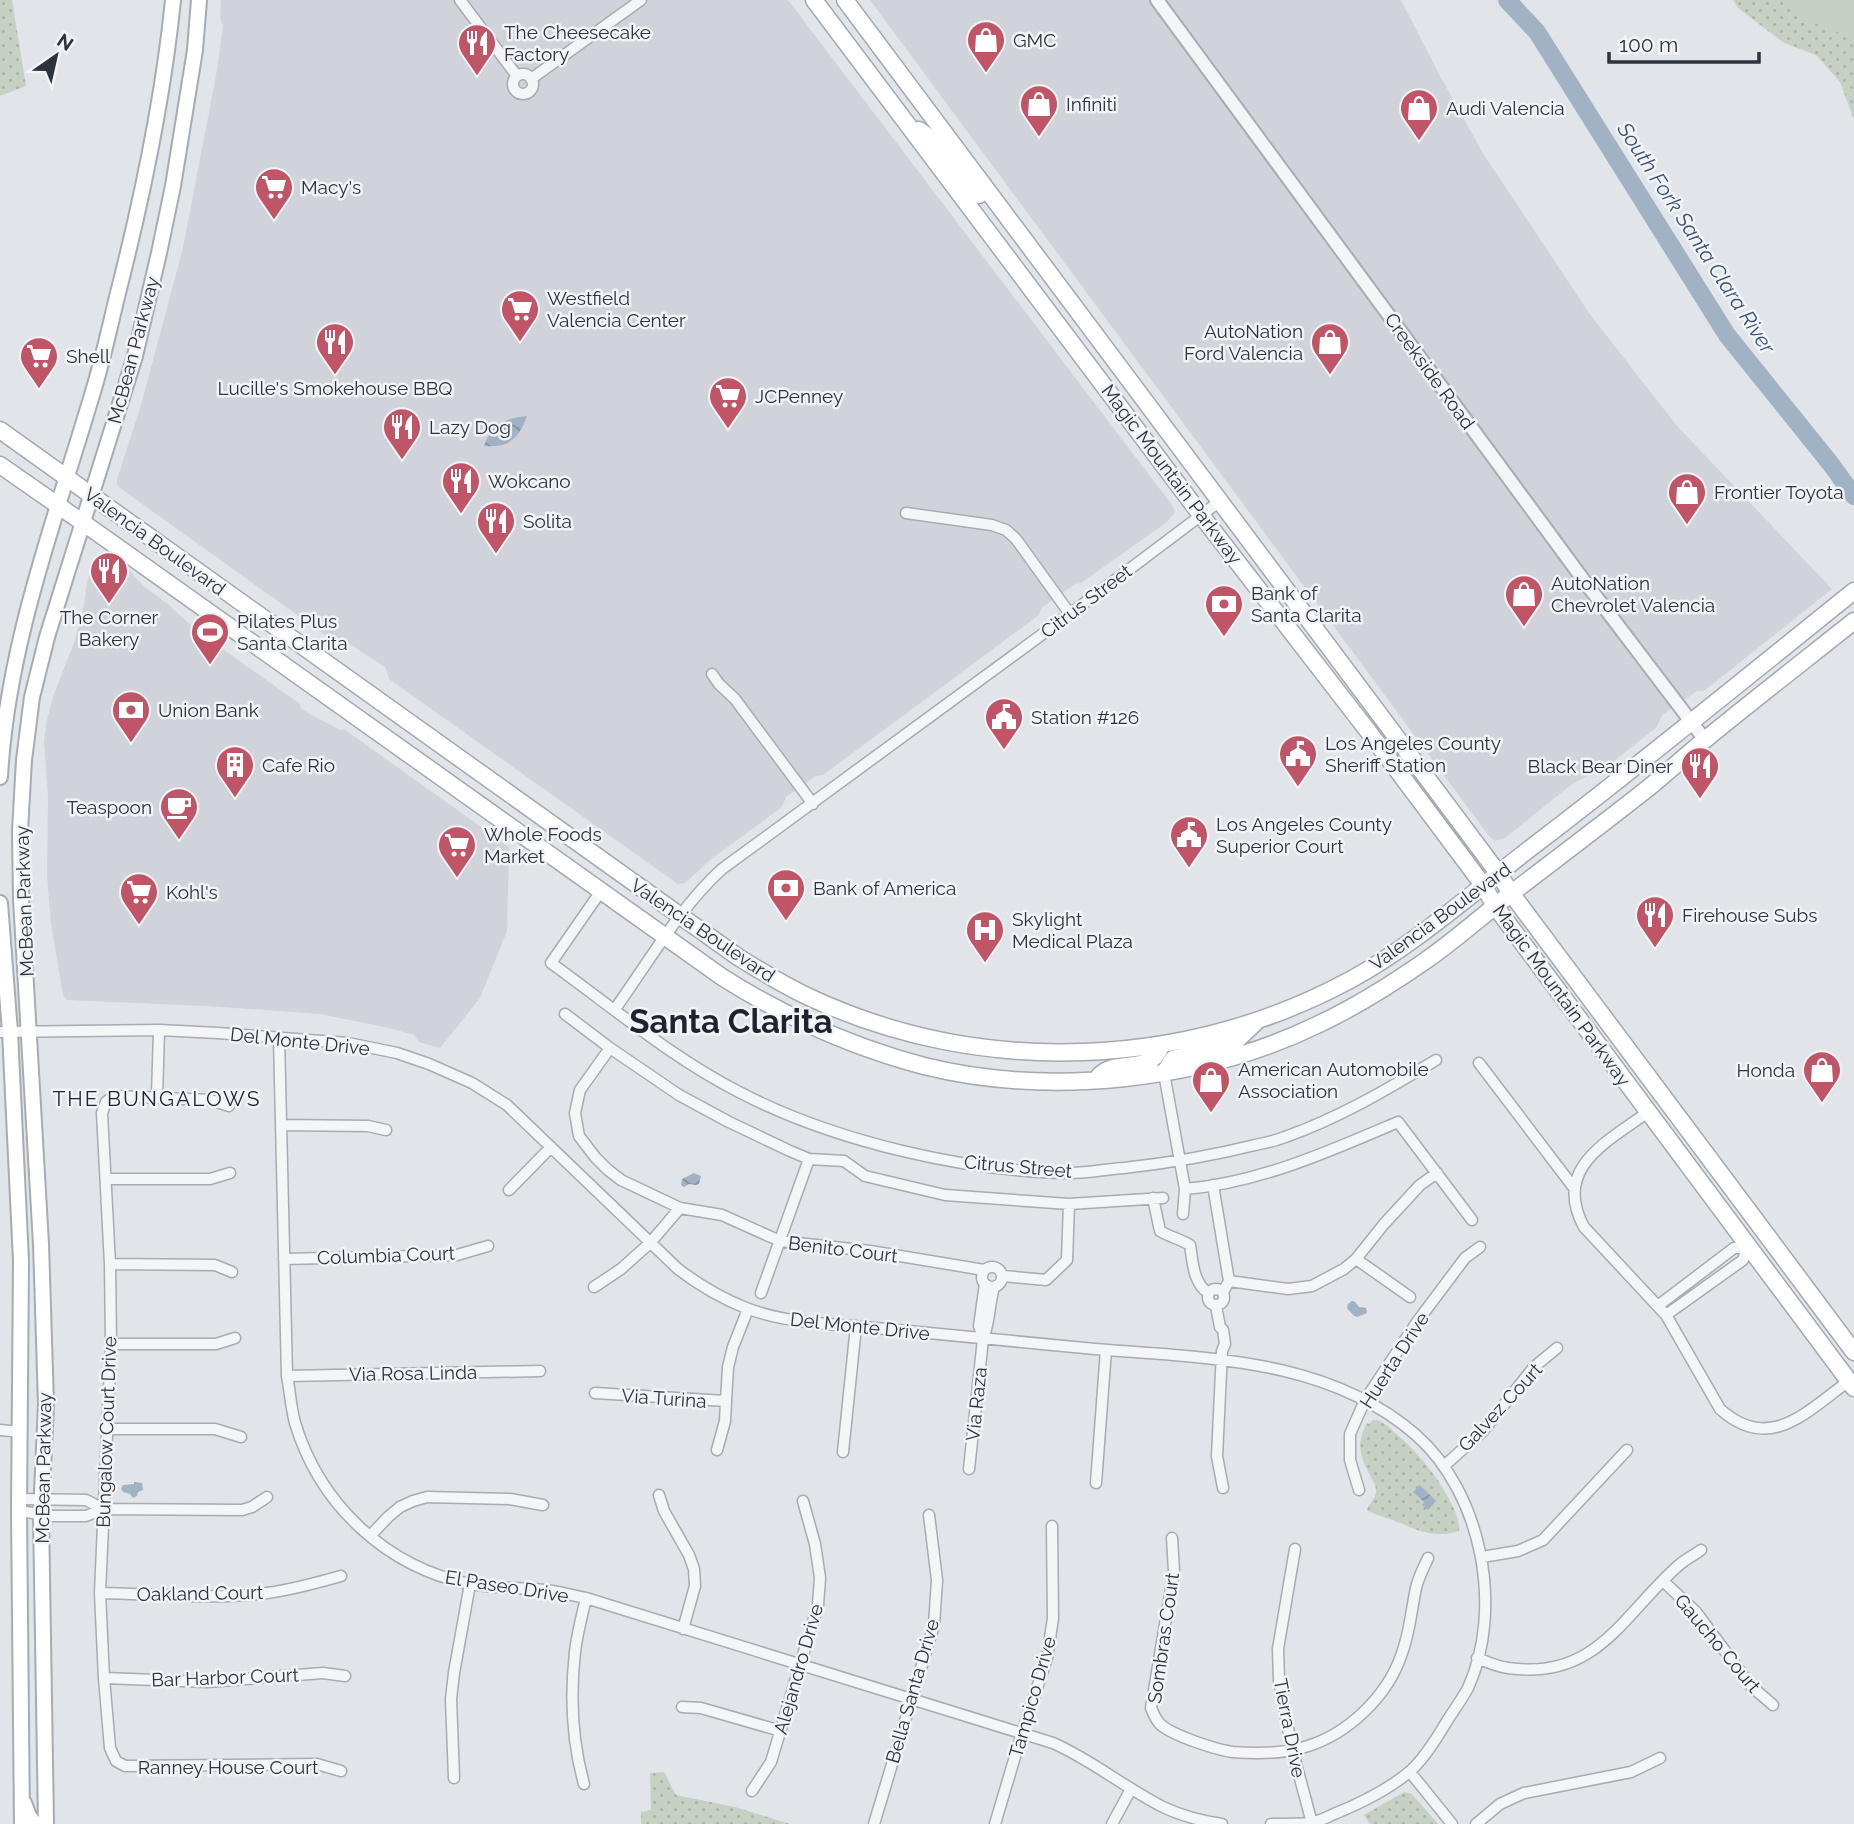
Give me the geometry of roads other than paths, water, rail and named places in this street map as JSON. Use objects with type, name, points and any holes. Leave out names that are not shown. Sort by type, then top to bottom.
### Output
[{"type":"main road","name":"McBean Parkway","points":[[0,777],[8,706],[21,642],[66,476],[93,394],[135,226],[151,150],[173,0]]},
{"type":"main road","name":"McBean Parkway","points":[[46,1824],[41,1506],[46,1404],[41,1244],[21,899],[20,831],[24,760],[32,697],[47,637],[135,356],[159,253],[195,50],[199,0]]},
{"type":"main road","name":"Magic Mountain Parkway","points":[[814,0],[1201,515],[1368,731],[1851,1384]]},
{"type":"main road","name":"Magic Mountain Parkway","points":[[845,0],[1854,1352]]},
{"type":"main road","points":[[906,120],[939,145],[980,196],[993,196]]},
{"type":"main road","name":"Valencia Boulevard","points":[[0,430],[680,917],[776,981],[812,999],[922,1037],[964,1045],[1046,1053],[1161,1046],[1207,1035],[1257,1021],[1313,999],[1352,979],[1412,940],[1483,886],[1854,591]]},
{"type":"main road","name":"Valencia Boulevard","points":[[0,465],[722,977],[781,1012],[842,1039],[923,1065],[1008,1079],[1095,1080],[1164,1073],[1217,1062],[1262,1048],[1320,1024],[1427,960],[1647,789],[1854,621]]},
{"type":"main road","name":"McBean Parkway","points":[[0,903],[5,1032],[21,1261],[19,1505],[22,1824]]},
{"type":"main road","points":[[781,1012],[804,1013],[870,1038],[878,1034],[882,1025]]},
{"type":"main road","points":[[1164,1073],[1173,1059],[1236,1041],[1257,1021]]},
{"type":"main road","points":[[1095,1080],[1102,1072],[1149,1062],[1155,1058],[1161,1046]]},
{"type":"main road","points":[[21,1795],[35,1824]]},
{"type":"street","points":[[460,0],[517,76]]},
{"type":"street","points":[[531,79],[641,0]]},
{"type":"street","name":"Creekside Road","points":[[1157,0],[1571,563],[1705,740]]},
{"type":"street","points":[[525,74],[531,79],[532,90],[525,94],[517,93],[513,82],[517,76],[525,74]]},
{"type":"street","name":"Citrus Street","points":[[615,1009],[702,888],[722,869],[1220,501]]},
{"type":"street","points":[[906,513],[992,525],[1006,530],[1016,539],[1070,614]]},
{"type":"street","points":[[712,674],[735,699],[813,804]]},
{"type":"street","name":"Citrus Street","points":[[601,891],[551,963],[663,1046],[739,1092],[774,1109],[894,1149],[978,1165],[1073,1173],[1180,1162],[1284,1137],[1375,1097],[1437,1060]]},
{"type":"street","points":[[565,1014],[679,1095],[729,1122],[809,1159],[844,1161],[865,1177],[946,1195],[1069,1204],[1158,1198],[1160,1231],[1190,1245],[1196,1280],[1208,1293],[1209,1302],[1216,1306],[1220,1327],[1217,1331],[1219,1344],[1223,1348],[1217,1456],[1223,1488]]},
{"type":"street","points":[[159,1030],[157,1097],[211,1100],[229,1106]]},
{"type":"street","name":"Del Monte Drive","points":[[5,1032],[159,1030],[348,1043],[397,1053],[472,1083],[507,1105],[678,1269],[699,1284],[748,1309],[786,1319],[1223,1360],[1271,1367],[1342,1388],[1366,1400],[1394,1417],[1418,1437],[1444,1466],[1466,1507],[1482,1557],[1486,1590],[1483,1628],[1468,1688],[1435,1741],[1410,1772]]},
{"type":"street","name":"El Paseo Drive","points":[[279,1038],[287,1376],[295,1421],[317,1476],[351,1520],[370,1536],[391,1552],[436,1575],[470,1584],[545,1590],[586,1598],[1022,1733],[1089,1761],[1165,1808],[1197,1820],[1222,1824]]},
{"type":"street","name":"Benito Court","points":[[610,1048],[580,1090],[575,1113],[579,1136],[602,1164],[621,1180],[680,1208],[722,1215],[780,1241],[890,1254],[984,1270]]},
{"type":"street","points":[[1479,1063],[1574,1188]]},
{"type":"street","points":[[1164,1073],[1185,1189],[1183,1214]]},
{"type":"street","name":"Bungalow Court Drive","points":[[116,1761],[110,1748],[100,1593],[111,1344],[110,1264],[102,1112],[106,1102],[114,1096],[157,1097]]},
{"type":"street","points":[[1648,1112],[1582,1165],[1574,1188],[1574,1202],[1584,1227],[1659,1305],[1720,1409],[1732,1419],[1746,1426],[1766,1429],[1785,1425],[1851,1384]]},
{"type":"street","points":[[1185,1189],[1275,1171],[1398,1122],[1472,1220]]},
{"type":"street","points":[[281,1125],[368,1126],[386,1130]]},
{"type":"street","points":[[509,1190],[551,1147]]},
{"type":"street","points":[[761,1293],[809,1159]]},
{"type":"street","points":[[106,1179],[210,1180],[230,1172]]},
{"type":"street","points":[[1229,1280],[1288,1289],[1312,1286],[1356,1259],[1420,1185],[1437,1173]]},
{"type":"street","points":[[1213,1185],[1229,1280],[1223,1292],[1223,1302],[1216,1306]]},
{"type":"street","points":[[1003,1276],[1046,1280],[1067,1260],[1069,1204]]},
{"type":"street","points":[[594,1287],[621,1269],[650,1243],[680,1208]]},
{"type":"street","name":"Columbia Court","points":[[284,1259],[457,1255],[488,1246]]},
{"type":"street","points":[[1659,1305],[1734,1248],[1748,1246],[1743,1260],[1666,1315]]},
{"type":"street","name":"Huerta Drive","points":[[1359,1490],[1350,1460],[1350,1434],[1366,1400],[1465,1258],[1480,1247]]},
{"type":"street","points":[[1356,1259],[1410,1297]]},
{"type":"street","points":[[110,1264],[215,1265],[232,1272]]},
{"type":"street","points":[[988,1267],[1000,1270],[1003,1276],[1001,1283],[990,1285],[982,1279],[984,1270],[988,1267]]},
{"type":"street","name":"Via Raza","points":[[969,1469],[983,1339],[988,1327],[990,1285]]},
{"type":"street","points":[[1208,1293],[1215,1289],[1223,1292]]},
{"type":"street","points":[[726,1401],[728,1367],[748,1309]]},
{"type":"street","points":[[843,1452],[856,1326]]},
{"type":"street","points":[[111,1344],[216,1344],[235,1338]]},
{"type":"street","name":"Galvez Court","points":[[1444,1466],[1483,1431],[1534,1367],[1557,1348]]},
{"type":"street","points":[[1096,1483],[1106,1350]]},
{"type":"street","name":"Via Rosa Linda","points":[[287,1376],[540,1371]]},
{"type":"street","name":"Via Turina","points":[[595,1393],[726,1401],[717,1450]]},
{"type":"street","points":[[108,1429],[215,1429],[241,1437]]},
{"type":"street","points":[[0,1430],[21,1432]]},
{"type":"street","points":[[1482,1557],[1518,1551],[1543,1540],[1626,1450]]},
{"type":"street","points":[[659,1495],[664,1511],[694,1569],[695,1586],[683,1629]]},
{"type":"street","points":[[19,1505],[41,1506],[86,1516],[103,1509],[243,1510],[267,1497]]},
{"type":"street","points":[[370,1536],[400,1507],[427,1497],[510,1499],[543,1505]]},
{"type":"street","points":[[41,1506],[86,1500],[103,1509]]},
{"type":"street","name":"Alejandro Drive","points":[[752,1791],[771,1762],[818,1605],[820,1578],[815,1544],[803,1501]]},
{"type":"street","name":"Bella Santa Drive","points":[[874,1824],[934,1625],[937,1580],[929,1515]]},
{"type":"street","name":"Tampico Drive","points":[[995,1824],[1047,1658],[1053,1618],[1052,1526]]},
{"type":"street","name":"Sombras Court","points":[[1172,1538],[1174,1571],[1151,1709],[1159,1723],[1180,1735],[1222,1751],[1259,1754],[1308,1746],[1337,1732],[1361,1714],[1383,1690],[1401,1659],[1410,1629],[1416,1585],[1428,1558]]},
{"type":"street","name":"Tierra Drive","points":[[1295,1549],[1278,1649],[1279,1681],[1292,1749],[1312,1823]]},
{"type":"street","points":[[1477,1658],[1506,1668],[1538,1669],[1567,1664],[1594,1650],[1617,1631],[1680,1564],[1701,1550]]},
{"type":"street","name":"Oakland Court","points":[[100,1593],[218,1596],[266,1593],[341,1576]]},
{"type":"street","name":"Gaucho Court","points":[[1663,1581],[1696,1612],[1751,1686],[1773,1705]]},
{"type":"street","points":[[454,1778],[451,1699],[470,1584]]},
{"type":"street","points":[[584,1784],[576,1757],[572,1690],[575,1650],[586,1598]]},
{"type":"street","name":"Bar Harbor Court","points":[[104,1678],[207,1682],[323,1673],[345,1676]]},
{"type":"street","points":[[682,1707],[701,1708],[781,1731]]},
{"type":"street","points":[[1476,1824],[1500,1804],[1524,1793],[1631,1772],[1660,1759]]},
{"type":"street","name":"Ranney House Court","points":[[116,1761],[125,1766],[317,1764],[341,1771]]},
{"type":"street","points":[[1271,1824],[1312,1823],[1362,1802],[1410,1772],[1451,1824]]},
{"type":"street","points":[[1112,1824],[1131,1789]]},
{"type":"water","points":[[527,416],[512,440],[500,445],[484,446],[495,427]]},
{"type":"water","points":[[694,1173],[701,1176],[699,1184],[684,1187],[681,1185],[682,1179]]},
{"type":"water","points":[[1352,1301],[1359,1307],[1366,1308],[1367,1313],[1357,1317],[1353,1315],[1347,1308]]},
{"type":"water","points":[[142,1483],[143,1490],[133,1498],[121,1489],[123,1485]]},
{"type":"water","points":[[1420,1485],[1436,1501],[1428,1510],[1413,1492]]},
{"type":"waterway","name":"South Fork Santa Clara River","points":[[1507,0],[1537,32],[1727,335],[1854,496]]},
{"type":"place","name":"GMC","points":[[986,74]]},
{"type":"place","name":"The Cheesecake Factory","points":[[477,77]]},
{"type":"place","name":"Infiniti","points":[[1039,138]]},
{"type":"place","name":"Audi Valencia","points":[[1419,142]]},
{"type":"place","name":"Macy's","points":[[274,221]]},
{"type":"place","name":"Westfield Valencia Center","points":[[520,343]]},
{"type":"place","name":"Lucille's Smokehouse BBQ","points":[[335,376]]},
{"type":"place","name":"AutoNation Ford Valencia","points":[[1330,376]]},
{"type":"place","name":"Shell","points":[[39,390]]},
{"type":"place","name":"JCPenney","points":[[728,430]]},
{"type":"place","name":"Lazy Dog","points":[[402,461]]},
{"type":"place","name":"Wokcano","points":[[461,515]]},
{"type":"place","name":"Frontier Toyota","points":[[1687,526]]},
{"type":"place","name":"Solita","points":[[496,555]]},
{"type":"place","name":"The Corner Bakery","points":[[109,605]]},
{"type":"place","name":"AutoNation Chevrolet Valencia","points":[[1524,628]]},
{"type":"place","name":"Bank of Santa Clarita","points":[[1224,638]]},
{"type":"place","name":"Pilates Plus Santa Clarita","points":[[210,666]]},
{"type":"place","name":"Union Bank","points":[[131,744]]},
{"type":"place","name":"Station #126","points":[[1004,751]]},
{"type":"place","name":"Los Angeles County Sheriff Station","points":[[1298,788]]},
{"type":"place","name":"Cafe Rio","points":[[235,799]]},
{"type":"place","name":"Black Bear Diner","points":[[1700,800]]},
{"type":"place","name":"Teaspoon","points":[[179,841]]},
{"type":"place","name":"Los Angeles County Superior Court","points":[[1189,869]]},
{"type":"place","name":"Whole Foods Market","points":[[457,879]]},
{"type":"place","name":"Bank of America","points":[[786,922]]},
{"type":"place","name":"Kohl's","points":[[139,926]]},
{"type":"place","name":"Firehouse Subs","points":[[1655,949]]},
{"type":"place","name":"Skylight Medical Plaza","points":[[985,964]]},
{"type":"place","name":"Honda","points":[[1822,1104]]},
{"type":"place","name":"American Automobile Association","points":[[1211,1114]]},
{"type":"district","name":"Santa Clarita","points":[[731,1021]]},
{"type":"district","name":"THE BUNGALOWS","points":[[157,1099]]}]
